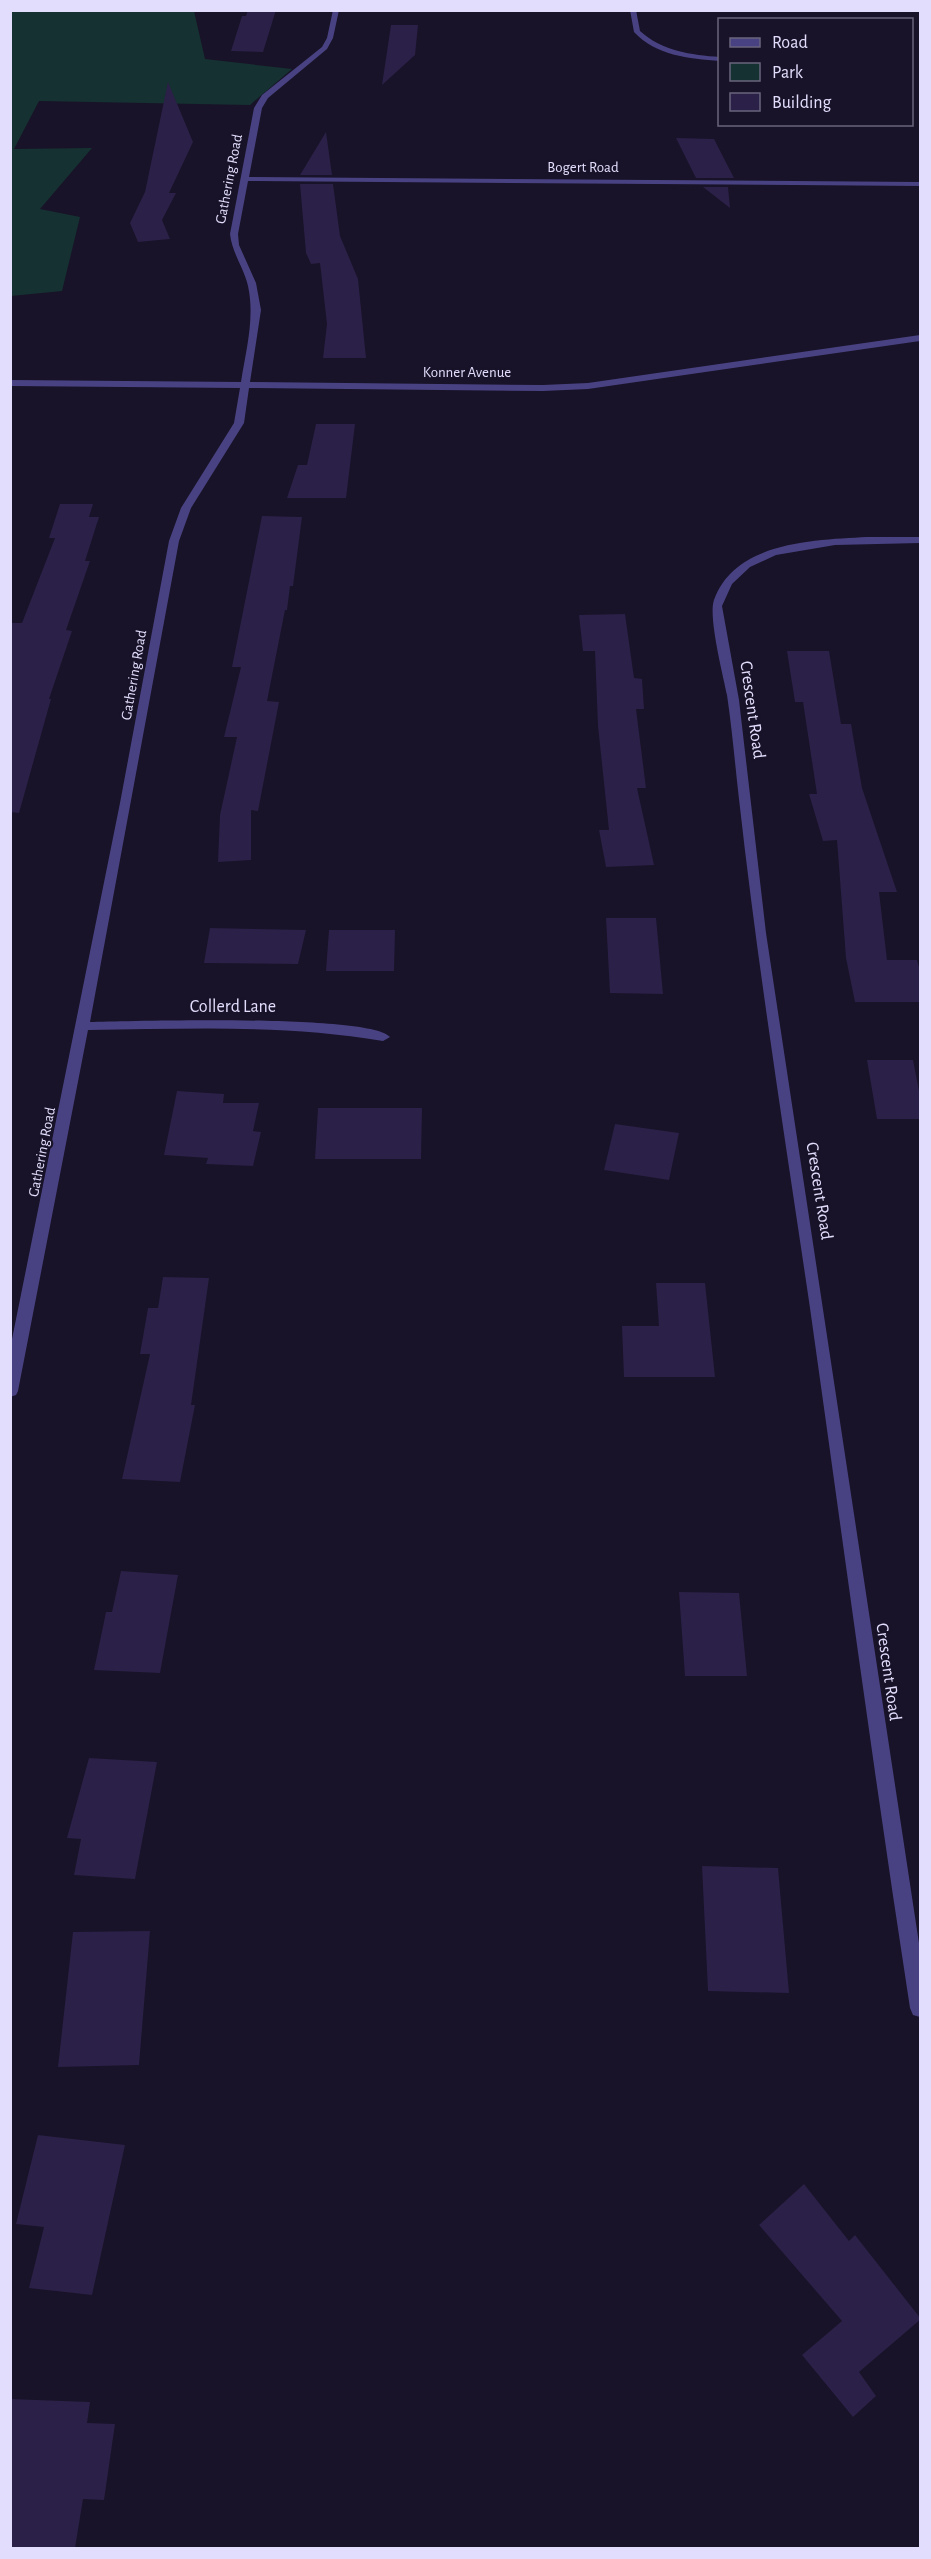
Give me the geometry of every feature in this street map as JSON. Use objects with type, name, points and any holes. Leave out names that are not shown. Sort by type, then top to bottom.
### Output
[{"type":"street","name":"Gathering Road","points":[[10,1391],[15,1350],[82,1026],[174,541],[186,508],[239,423],[243,386],[257,310],[252,283],[235,244],[234,234],[258,108],[265,97],[325,48],[330,39],[336,10]]},
{"type":"street","points":[[633,10],[637,32],[650,43],[684,54],[718,59]]},
{"type":"street","name":"Bogert Road","points":[[245,179],[921,184]]},
{"type":"street","name":"Konner Avenue","points":[[10,383],[543,388],[588,386],[921,338]]},
{"type":"street","name":"Crescent Road","points":[[921,540],[827,542],[782,550],[746,567],[728,581],[717,606],[733,700],[760,933],[819,1318],[879,1747],[921,2008]]},
{"type":"street","name":"Collerd Lane","points":[[82,1026],[309,1025],[348,1029],[383,1037]]},
{"type":"green space","points":[[11,11],[194,11],[205,59],[292,69],[250,105],[39,101],[14,149],[92,148],[40,209],[80,217],[62,291],[11,296]]},
{"type":"building","points":[[248,10],[276,10],[263,52],[231,51],[242,16],[246,16]]},
{"type":"building","points":[[391,25],[418,25],[415,55],[382,85]]},
{"type":"building","points":[[168,82],[193,142],[169,193],[176,193],[162,220],[170,239],[138,242],[130,223],[145,192]]},
{"type":"building","points":[[326,132],[332,175],[300,175]]},
{"type":"building","points":[[676,138],[714,139],[734,178],[696,178]]},
{"type":"building","points":[[300,184],[333,184],[340,236],[358,279],[366,358],[323,358],[327,324],[320,263],[311,264],[306,253]]},
{"type":"building","points":[[703,187],[728,187],[730,208]]},
{"type":"building","points":[[316,424],[355,424],[346,498],[287,498],[298,465],[307,465]]},
{"type":"building","points":[[60,504],[93,504],[89,517],[99,517],[85,561],[90,561],[66,630],[72,631],[49,699],[51,699],[19,813],[10,812],[10,623],[22,623],[55,538],[49,538]]},
{"type":"building","points":[[262,516],[302,517],[293,586],[290,586],[267,701],[279,702],[258,811],[251,810],[251,860],[218,862],[220,815],[237,737],[224,737],[241,667],[232,667]]},
{"type":"building","points":[[625,614],[634,678],[642,679],[644,709],[636,709],[646,788],[637,788],[654,865],[606,867],[599,830],[609,830],[598,726],[595,651],[583,651],[579,615]]},
{"type":"building","points":[[787,651],[829,651],[841,724],[851,724],[862,788],[897,892],[879,892],[887,960],[917,960],[921,974],[921,1002],[855,1002],[846,958],[837,840],[823,841],[809,794],[817,794],[803,702],[795,702]]},
{"type":"building","points":[[606,918],[656,918],[663,994],[610,993]]},
{"type":"building","points":[[210,928],[306,930],[298,964],[204,963]]},
{"type":"building","points":[[329,930],[395,930],[394,971],[326,971]]},
{"type":"building","points":[[867,1060],[913,1060],[921,1101],[921,1119],[877,1119]]},
{"type":"building","points":[[177,1091],[224,1094],[223,1103],[259,1103],[253,1131],[261,1132],[253,1166],[206,1164],[208,1158],[164,1155]]},
{"type":"building","points":[[318,1108],[422,1108],[421,1159],[315,1159]]},
{"type":"building","points":[[615,1124],[679,1133],[669,1180],[604,1170]]},
{"type":"building","points":[[163,1277],[209,1278],[191,1405],[195,1405],[180,1482],[122,1479],[150,1354],[140,1354],[148,1308],[158,1308]]},
{"type":"building","points":[[656,1283],[705,1283],[715,1377],[624,1377],[622,1326],[659,1326]]},
{"type":"building","points":[[121,1571],[178,1575],[160,1673],[94,1670],[106,1612],[112,1612]]},
{"type":"building","points":[[679,1592],[739,1593],[747,1676],[685,1676]]},
{"type":"building","points":[[89,1758],[157,1762],[135,1879],[74,1875],[81,1839],[67,1838]]},
{"type":"building","points":[[702,1866],[778,1868],[789,1993],[708,1991]]},
{"type":"building","points":[[150,1931],[139,2065],[58,2067],[73,1932]]},
{"type":"building","points":[[38,2135],[125,2145],[92,2295],[29,2288],[44,2227],[16,2224]]},
{"type":"building","points":[[804,2184],[849,2241],[855,2235],[921,2319],[859,2372],[876,2396],[853,2417],[802,2355],[842,2321],[759,2225]]},
{"type":"building","points":[[10,2399],[90,2402],[87,2423],[115,2424],[104,2500],[83,2499],[75,2548],[10,2548]]}]
